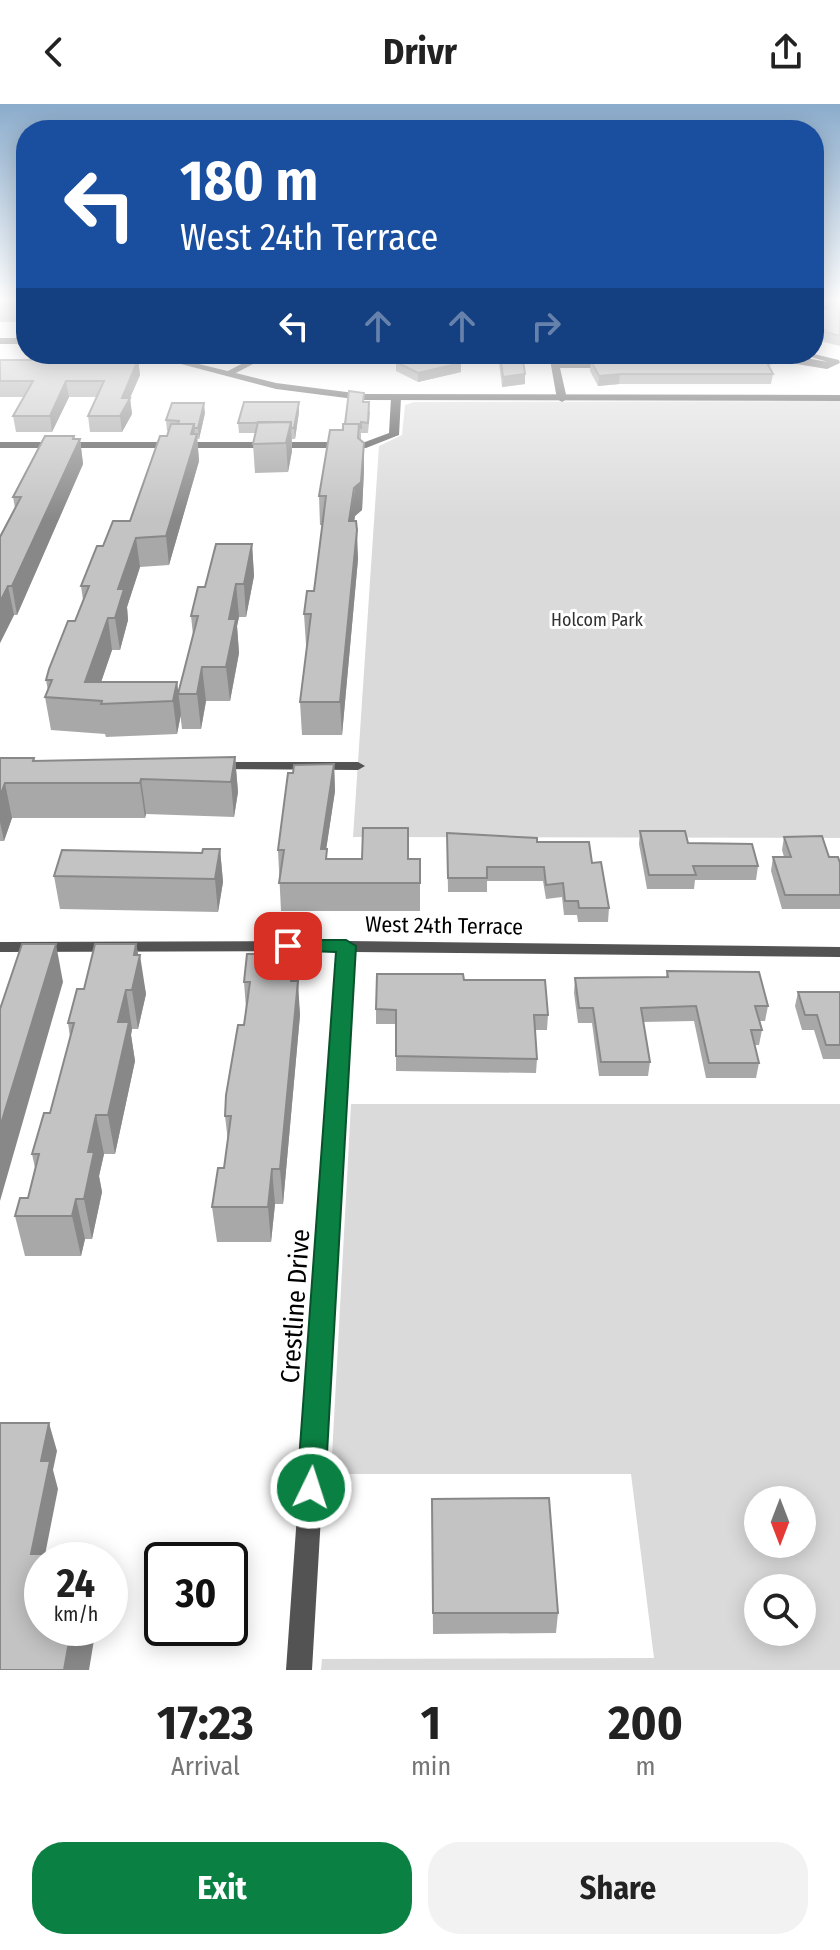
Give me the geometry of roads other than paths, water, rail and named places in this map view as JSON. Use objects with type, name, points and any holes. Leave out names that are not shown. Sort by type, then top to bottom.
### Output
[{"type":"street","points":[[227,374],[306,391],[396,398],[840,398]]},
{"type":"street","points":[[557,374],[562,399]]},
{"type":"street","points":[[0,445],[366,445],[394,435],[396,398]]},
{"type":"street","points":[[199,766],[358,766]]},
{"type":"street","name":"West 24th Terrace","points":[[0,947],[346,946],[840,952]]},
{"type":"street","name":"Crestline Drive","points":[[299,1670],[346,946]]},
{"type":"park label","name":"Holcom Park","points":[[597,620]]}]
